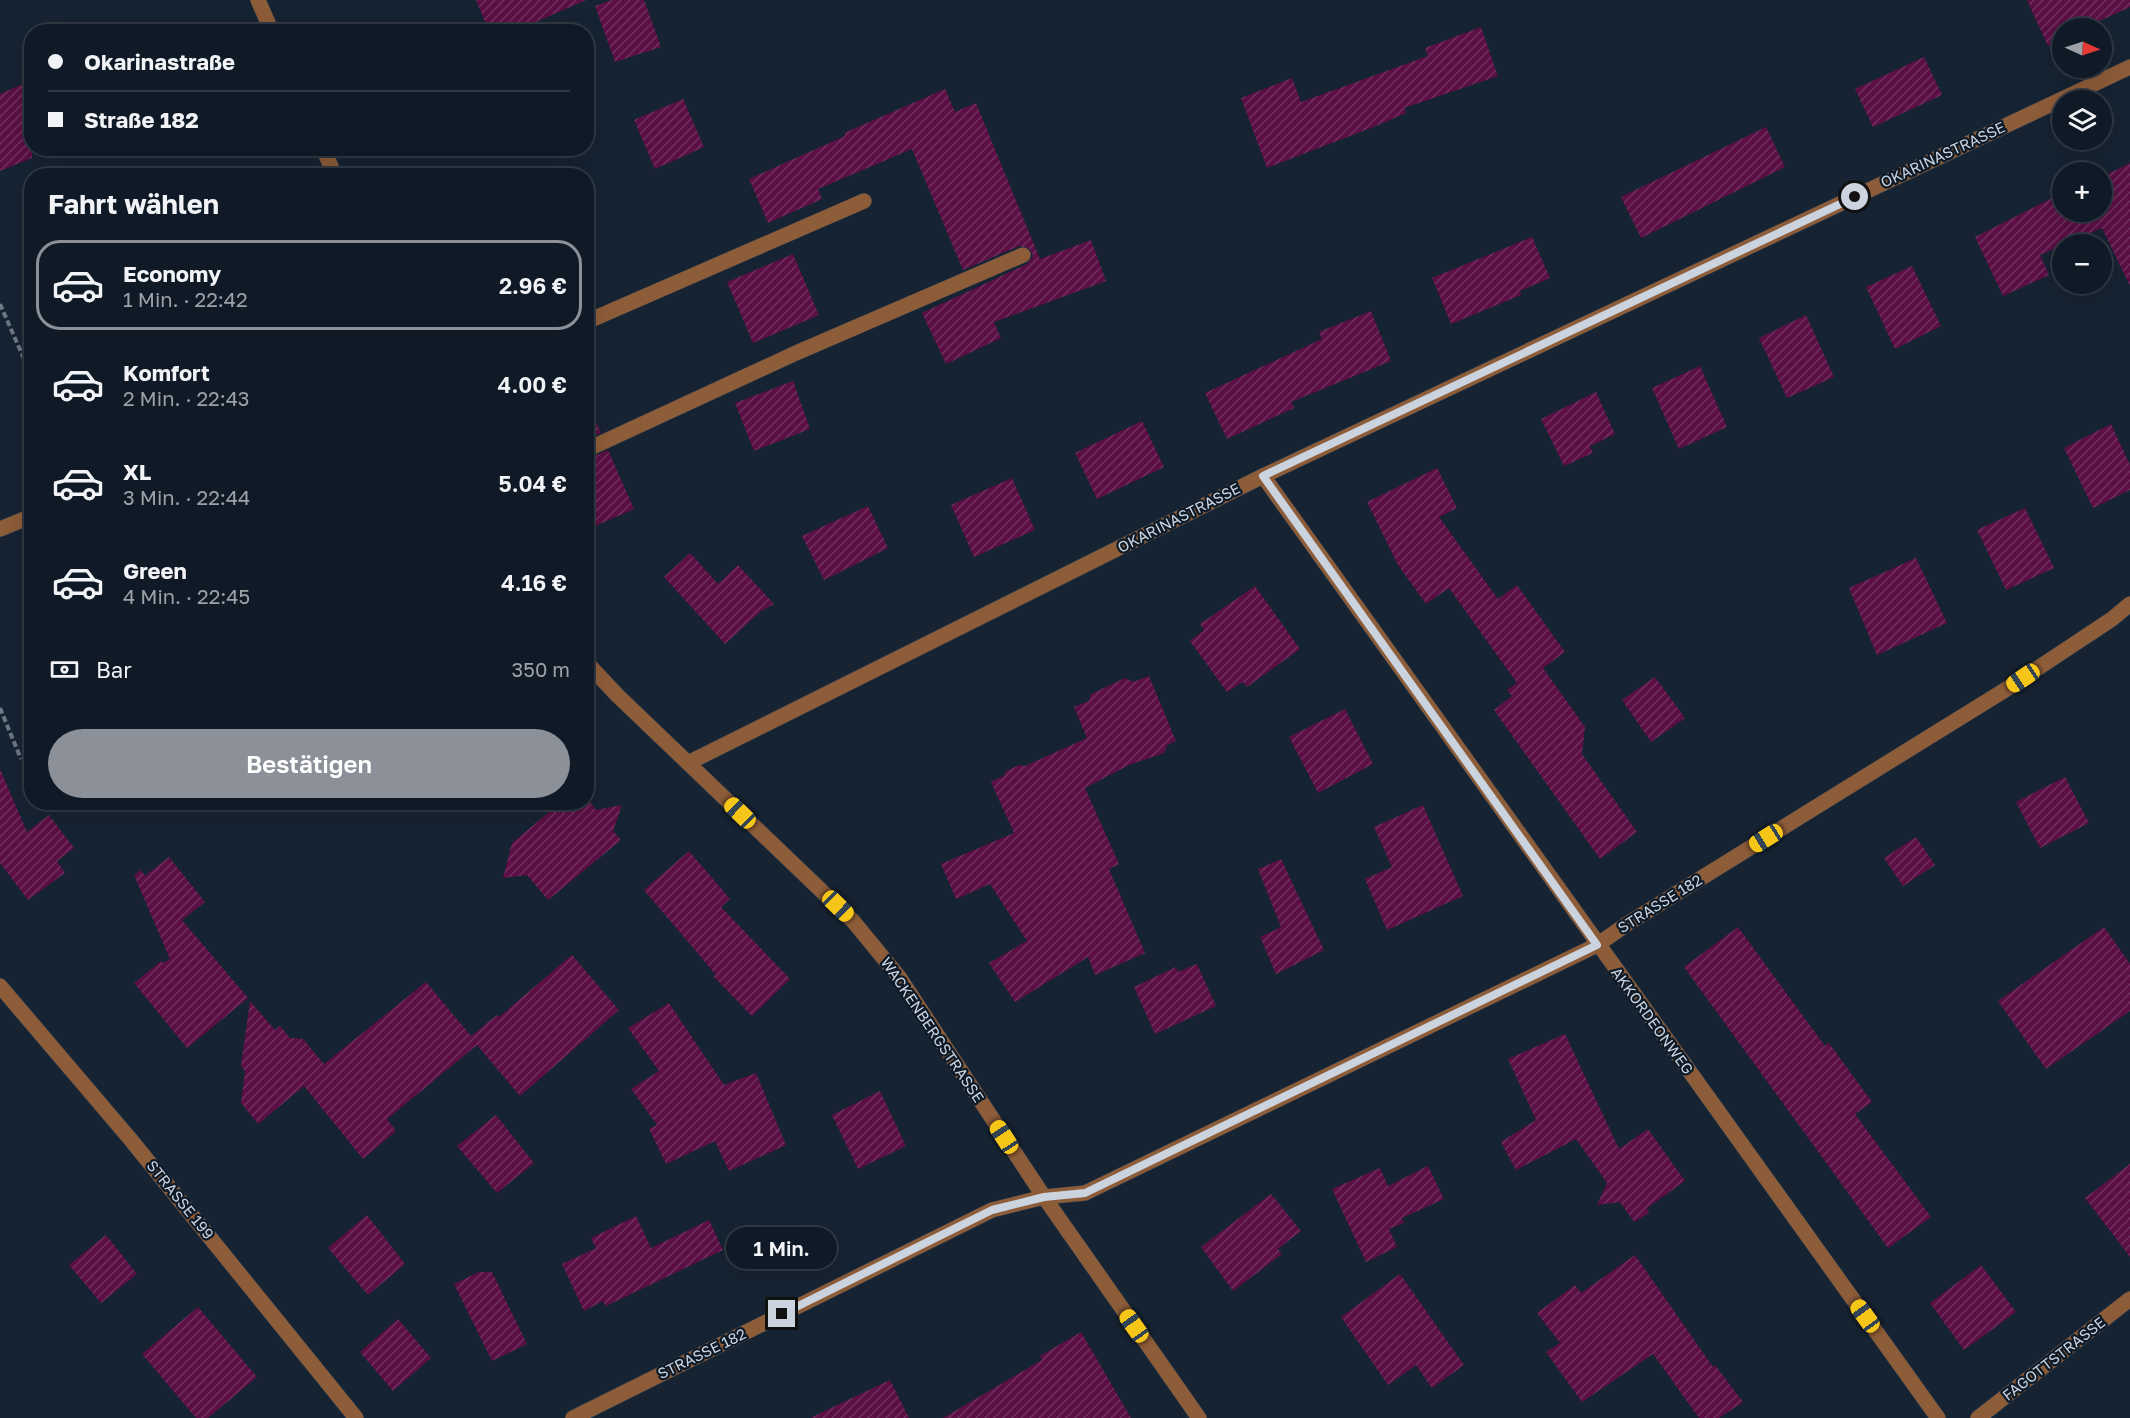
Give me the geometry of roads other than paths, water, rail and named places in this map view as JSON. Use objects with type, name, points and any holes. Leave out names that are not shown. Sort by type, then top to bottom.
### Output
[{"type":"street","points":[[258,0],[268,24]]},
{"type":"street","name":"OKARINASTRASSE","points":[[688,763],[817,701],[1263,476],[2130,67]]},
{"type":"street","points":[[594,319],[864,201]]},
{"type":"street","points":[[594,446],[796,353],[1023,255]]},
{"type":"street","name":"AKKORDEONWEG","points":[[1263,476],[1938,1418]]},
{"type":"street","points":[[0,529],[24,519]]},
{"type":"street","name":"STRASSE 182","points":[[573,1418],[992,1210],[1044,1197],[1085,1193],[1597,945],[1627,924],[2005,690],[2112,619],[2130,604]]},
{"type":"street","name":"WACKENBERGSTRASSE","points":[[594,670],[853,921],[899,977],[1044,1197],[1199,1418]]},
{"type":"street","name":"STRASSE 199","points":[[0,986],[131,1140],[356,1418]]},
{"type":"street","name":"FAGOTTSTRASSE","points":[[1978,1418],[2130,1299]]}]
